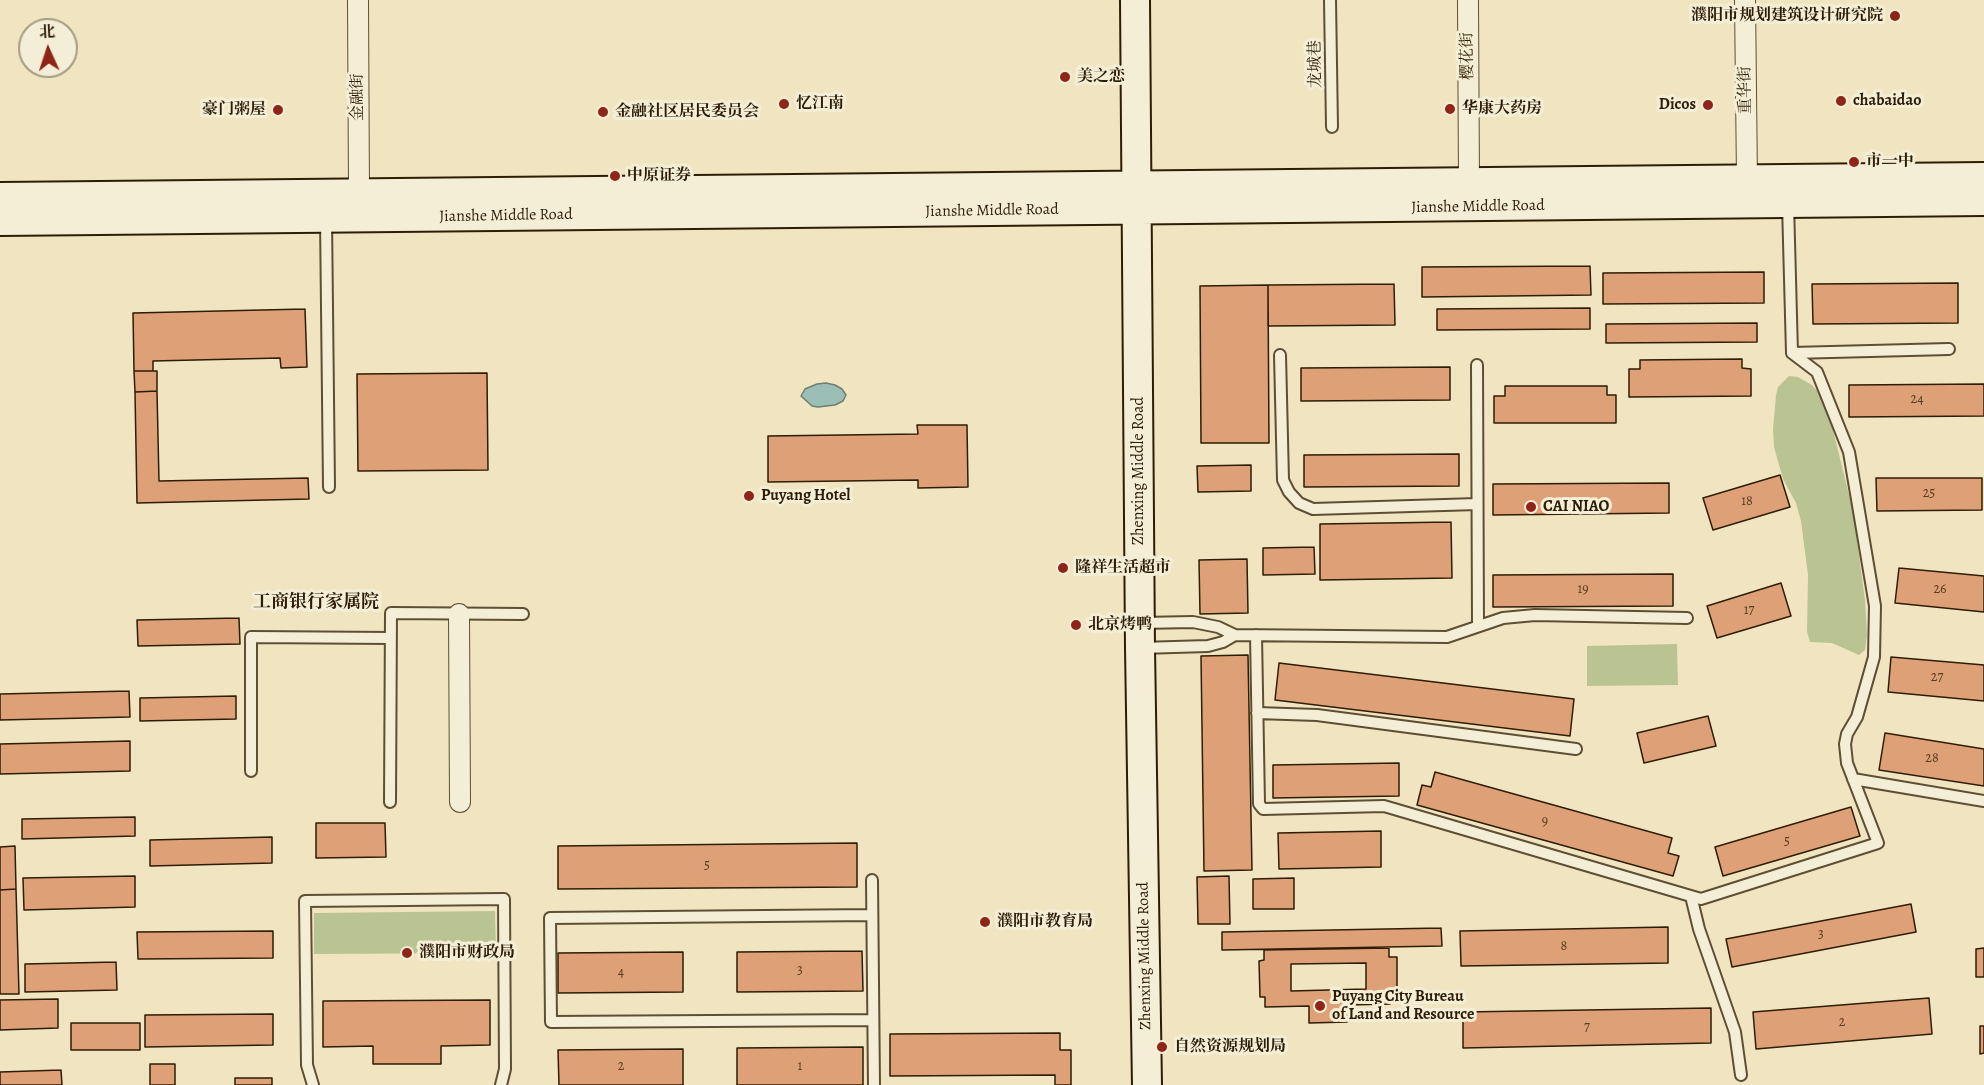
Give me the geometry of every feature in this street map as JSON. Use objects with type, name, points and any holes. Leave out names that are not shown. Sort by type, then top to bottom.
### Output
[{"type":"main road","name":"Zhenxing Middle Road","points":[[1118,0],[1129,198],[1140,635],[1147,1085]]},
{"type":"main road","name":"Zhenxing Middle Road","points":[[1129,1085],[1129,198],[1136,0]]},
{"type":"main road","name":"Jianshe Middle Road","points":[[0,221],[326,218],[1129,198],[1470,183],[1984,177]]},
{"type":"main road","name":"Jianshe Middle Road","points":[[0,198],[359,194],[1788,203],[1984,201]]},
{"type":"street","name":"金融街","points":[[358,0],[359,194]]},
{"type":"street","name":"樱花街","points":[[1468,0],[1470,183]]},
{"type":"street","name":"重华街","points":[[1745,0],[1747,180]]},
{"type":"street","points":[[459,614],[460,802]]},
{"type":"lane","name":"龙城巷","points":[[1330,0],[1332,127]]},
{"type":"lane","points":[[1256,635],[1259,804],[1263,809],[1384,806],[1701,899],[1878,843],[1846,763],[1845,744],[1847,735],[1857,717],[1874,657],[1875,606],[1849,452],[1817,372],[1792,352],[1788,203]]},
{"type":"lane","points":[[326,218],[329,488]]},
{"type":"lane","points":[[1792,352],[1949,349]]},
{"type":"lane","points":[[1280,355],[1283,480],[1289,492],[1299,502],[1313,508],[1477,504]]},
{"type":"lane","points":[[1477,365],[1478,626]]},
{"type":"lane","points":[[390,802],[391,613],[523,614]]},
{"type":"lane","points":[[1140,635],[1193,622],[1218,627],[1235,635],[1447,637],[1503,618],[1535,615],[1688,618]]},
{"type":"lane","points":[[1140,635],[1208,646],[1223,642],[1235,635]]},
{"type":"lane","points":[[250,771],[251,637],[391,638]]},
{"type":"lane","points":[[1257,713],[1317,715],[1576,749]]},
{"type":"lane","points":[[1853,778],[1984,801]]},
{"type":"lane","points":[[872,880],[874,1085]]},
{"type":"lane","points":[[1691,896],[1699,929],[1735,1032],[1741,1075]]},
{"type":"lane","points":[[314,1085],[307,1065],[305,901],[504,899],[505,1069],[501,1085]]},
{"type":"lane","points":[[872,915],[550,918],[550,941],[551,1022],[873,1020]]},
{"type":"green space","points":[[1789,376],[1798,377],[1812,385],[1821,395],[1832,426],[1853,511],[1865,600],[1867,635],[1865,650],[1859,655],[1832,643],[1810,642],[1807,632],[1808,575],[1801,521],[1796,503],[1783,479],[1774,447],[1776,395],[1778,387]]},
{"type":"green space","points":[[1677,644],[1678,685],[1587,686],[1587,646]]},
{"type":"green space","points":[[495,911],[496,953],[314,954],[314,913]]},
{"type":"water","points":[[826,383],[842,389],[846,395],[843,401],[835,405],[818,407],[812,406],[801,396],[805,389]]},
{"type":"building","points":[[1590,266],[1591,295],[1422,297],[1422,267]]},
{"type":"building","points":[[1764,272],[1764,303],[1603,304],[1603,273]]},
{"type":"building","points":[[1958,283],[1958,323],[1813,324],[1812,284]]},
{"type":"building","points":[[1394,284],[1395,325],[1268,326],[1268,285]]},
{"type":"building","points":[[1268,285],[1269,443],[1201,443],[1200,286]]},
{"type":"building","points":[[1590,308],[1590,329],[1437,330],[1437,309]]},
{"type":"building","points":[[305,309],[307,367],[281,368],[280,358],[153,361],[153,371],[134,371],[133,313]]},
{"type":"building","points":[[1757,323],[1757,342],[1606,343],[1606,324]]},
{"type":"building","points":[[1742,359],[1742,368],[1751,369],[1751,396],[1629,397],[1629,369],[1640,369],[1640,360]]},
{"type":"building","points":[[1450,367],[1450,400],[1301,401],[1301,368]]},
{"type":"building","points":[[134,371],[157,371],[157,391],[135,392]]},
{"type":"building","points":[[487,373],[488,470],[358,471],[357,374]]},
{"type":"building","points":[[1984,384],[1984,416],[1849,417],[1849,385]]},
{"type":"building","points":[[1505,386],[1607,386],[1607,395],[1616,395],[1616,423],[1494,423],[1494,396],[1505,396]]},
{"type":"building","points":[[157,391],[159,481],[308,478],[309,499],[137,503],[135,392]]},
{"type":"building","points":[[917,425],[967,425],[968,487],[918,488],[918,480],[768,482],[768,436],[918,434]]},
{"type":"building","points":[[1459,454],[1459,486],[1304,487],[1304,455]]},
{"type":"building","points":[[1251,465],[1251,491],[1198,492],[1197,466]]},
{"type":"building","points":[[1780,475],[1790,507],[1713,530],[1703,498]]},
{"type":"building","points":[[1876,478],[1982,478],[1982,510],[1877,511]]},
{"type":"building","points":[[1669,483],[1669,513],[1493,515],[1493,484]]},
{"type":"building","points":[[1451,522],[1452,578],[1320,580],[1320,524]]},
{"type":"building","points":[[1314,547],[1315,574],[1263,575],[1263,548]]},
{"type":"building","points":[[1247,559],[1248,613],[1200,614],[1199,560]]},
{"type":"building","points":[[1899,568],[1984,576],[1984,612],[1895,603]]},
{"type":"building","points":[[1673,574],[1673,606],[1493,607],[1493,575]]},
{"type":"building","points":[[1781,583],[1791,616],[1717,638],[1707,606]]},
{"type":"building","points":[[239,618],[240,644],[138,646],[137,620]]},
{"type":"building","points":[[1248,655],[1252,870],[1204,871],[1201,656]]},
{"type":"building","points":[[1891,657],[1984,665],[1984,701],[1888,692]]},
{"type":"building","points":[[1279,663],[1574,699],[1570,736],[1275,700]]},
{"type":"building","points":[[129,691],[130,717],[0,720],[0,694]]},
{"type":"building","points":[[236,696],[236,719],[140,721],[140,698]]},
{"type":"building","points":[[1708,716],[1716,746],[1644,763],[1637,733]]},
{"type":"building","points":[[1885,733],[1984,749],[1984,786],[1879,770]]},
{"type":"building","points":[[130,741],[130,771],[0,774],[0,744]]},
{"type":"building","points":[[1399,763],[1399,796],[1273,798],[1273,765]]},
{"type":"building","points":[[1435,772],[1672,838],[1668,853],[1679,856],[1673,876],[1417,805],[1422,785],[1431,787]]},
{"type":"building","points":[[1851,807],[1860,836],[1723,876],[1715,847]]},
{"type":"building","points":[[135,817],[135,836],[22,839],[22,819]]},
{"type":"building","points":[[316,823],[385,823],[386,857],[316,858]]},
{"type":"building","points":[[1381,831],[1381,867],[1279,869],[1278,833]]},
{"type":"building","points":[[272,837],[272,863],[150,866],[150,840]]},
{"type":"building","points":[[857,843],[857,887],[558,889],[558,846]]},
{"type":"building","points":[[15,846],[16,889],[0,890],[0,847]]},
{"type":"building","points":[[135,876],[135,907],[24,910],[23,878]]},
{"type":"building","points":[[1229,876],[1230,924],[1198,924],[1197,877]]},
{"type":"building","points":[[1294,878],[1294,909],[1253,909],[1253,879]]},
{"type":"building","points":[[16,889],[19,994],[0,994],[0,890]]},
{"type":"building","points":[[1911,904],[1916,932],[1732,967],[1726,939]]},
{"type":"building","points":[[1668,927],[1668,963],[1461,966],[1460,931]]},
{"type":"building","points":[[1441,928],[1442,946],[1222,950],[1222,932]]},
{"type":"building","points":[[273,931],[273,958],[138,959],[137,932]]},
{"type":"building","points":[[1389,948],[1389,957],[1397,957],[1397,992],[1390,992],[1390,1004],[1347,1005],[1347,1022],[1309,1023],[1309,1006],[1265,1007],[1265,997],[1260,997],[1259,961],[1264,960],[1264,950]],"holes":[[[1366,963],[1366,989],[1291,991],[1291,964]]]},
{"type":"building","points":[[1984,948],[1984,977],[1976,977],[1976,949]]},
{"type":"building","points":[[862,951],[863,991],[737,992],[737,952]]},
{"type":"building","points":[[683,952],[683,992],[558,993],[558,953]]},
{"type":"building","points":[[116,962],[117,990],[25,992],[25,964]]},
{"type":"building","points":[[1929,998],[1932,1034],[1756,1049],[1753,1012]]},
{"type":"building","points":[[58,999],[58,1028],[0,1030],[0,1000]]},
{"type":"building","points":[[490,1000],[490,1045],[441,1046],[441,1064],[373,1064],[373,1046],[323,1047],[323,1001]]},
{"type":"building","points":[[1711,1008],[1711,1043],[1463,1048],[1463,1012]]},
{"type":"building","points":[[273,1014],[273,1045],[145,1047],[145,1015]]},
{"type":"building","points":[[71,1023],[140,1023],[140,1050],[71,1050]]},
{"type":"building","points":[[1980,1026],[1984,1026],[1984,1053],[1980,1054]]},
{"type":"building","points":[[1060,1033],[1060,1050],[1071,1050],[1071,1085],[1055,1085],[1055,1075],[890,1076],[890,1034]]},
{"type":"building","points":[[863,1047],[863,1085],[737,1085],[737,1048]]},
{"type":"building","points":[[683,1049],[683,1085],[559,1085],[558,1050]]},
{"type":"building","points":[[150,1064],[175,1064],[175,1085],[150,1085]]},
{"type":"building","points":[[61,1070],[62,1085],[0,1085],[0,1072]]},
{"type":"building","points":[[235,1078],[272,1078],[272,1085],[235,1085]]},
{"type":"place","name":"濮阳市规划建筑设计研究院","points":[[1895,16]]},
{"type":"place","name":"美之恋","points":[[1065,77]]},
{"type":"place","name":"chabaidao","points":[[1841,101]]},
{"type":"place","name":"忆江南","points":[[784,104]]},
{"type":"place","name":"Dicos","points":[[1708,105]]},
{"type":"place","name":"华康大药房","points":[[1450,109]]},
{"type":"place","name":"豪门粥屋","points":[[278,110]]},
{"type":"place","name":"金融社区居民委员会","points":[[603,112]]},
{"type":"place","name":"市一中","points":[[1854,162]]},
{"type":"place","name":"中原证券","points":[[615,176]]},
{"type":"place","name":"Puyang Hotel","points":[[749,496]]},
{"type":"place","name":"CAI NIAO","points":[[1531,507]]},
{"type":"place","name":"隆祥生活超市","points":[[1063,568]]},
{"type":"place","name":"北京烤鸭","points":[[1076,625]]},
{"type":"place","name":"濮阳市教育局","points":[[985,922]]},
{"type":"place","name":"濮阳市财政局","points":[[407,953]]},
{"type":"place","name":"Puyang City Bureau of Land and Resource","points":[[1320,1006]]},
{"type":"place","name":"自然资源规划局","points":[[1162,1047]]},
{"type":"district","name":"工商银行家属院","points":[[316,603]]}]
